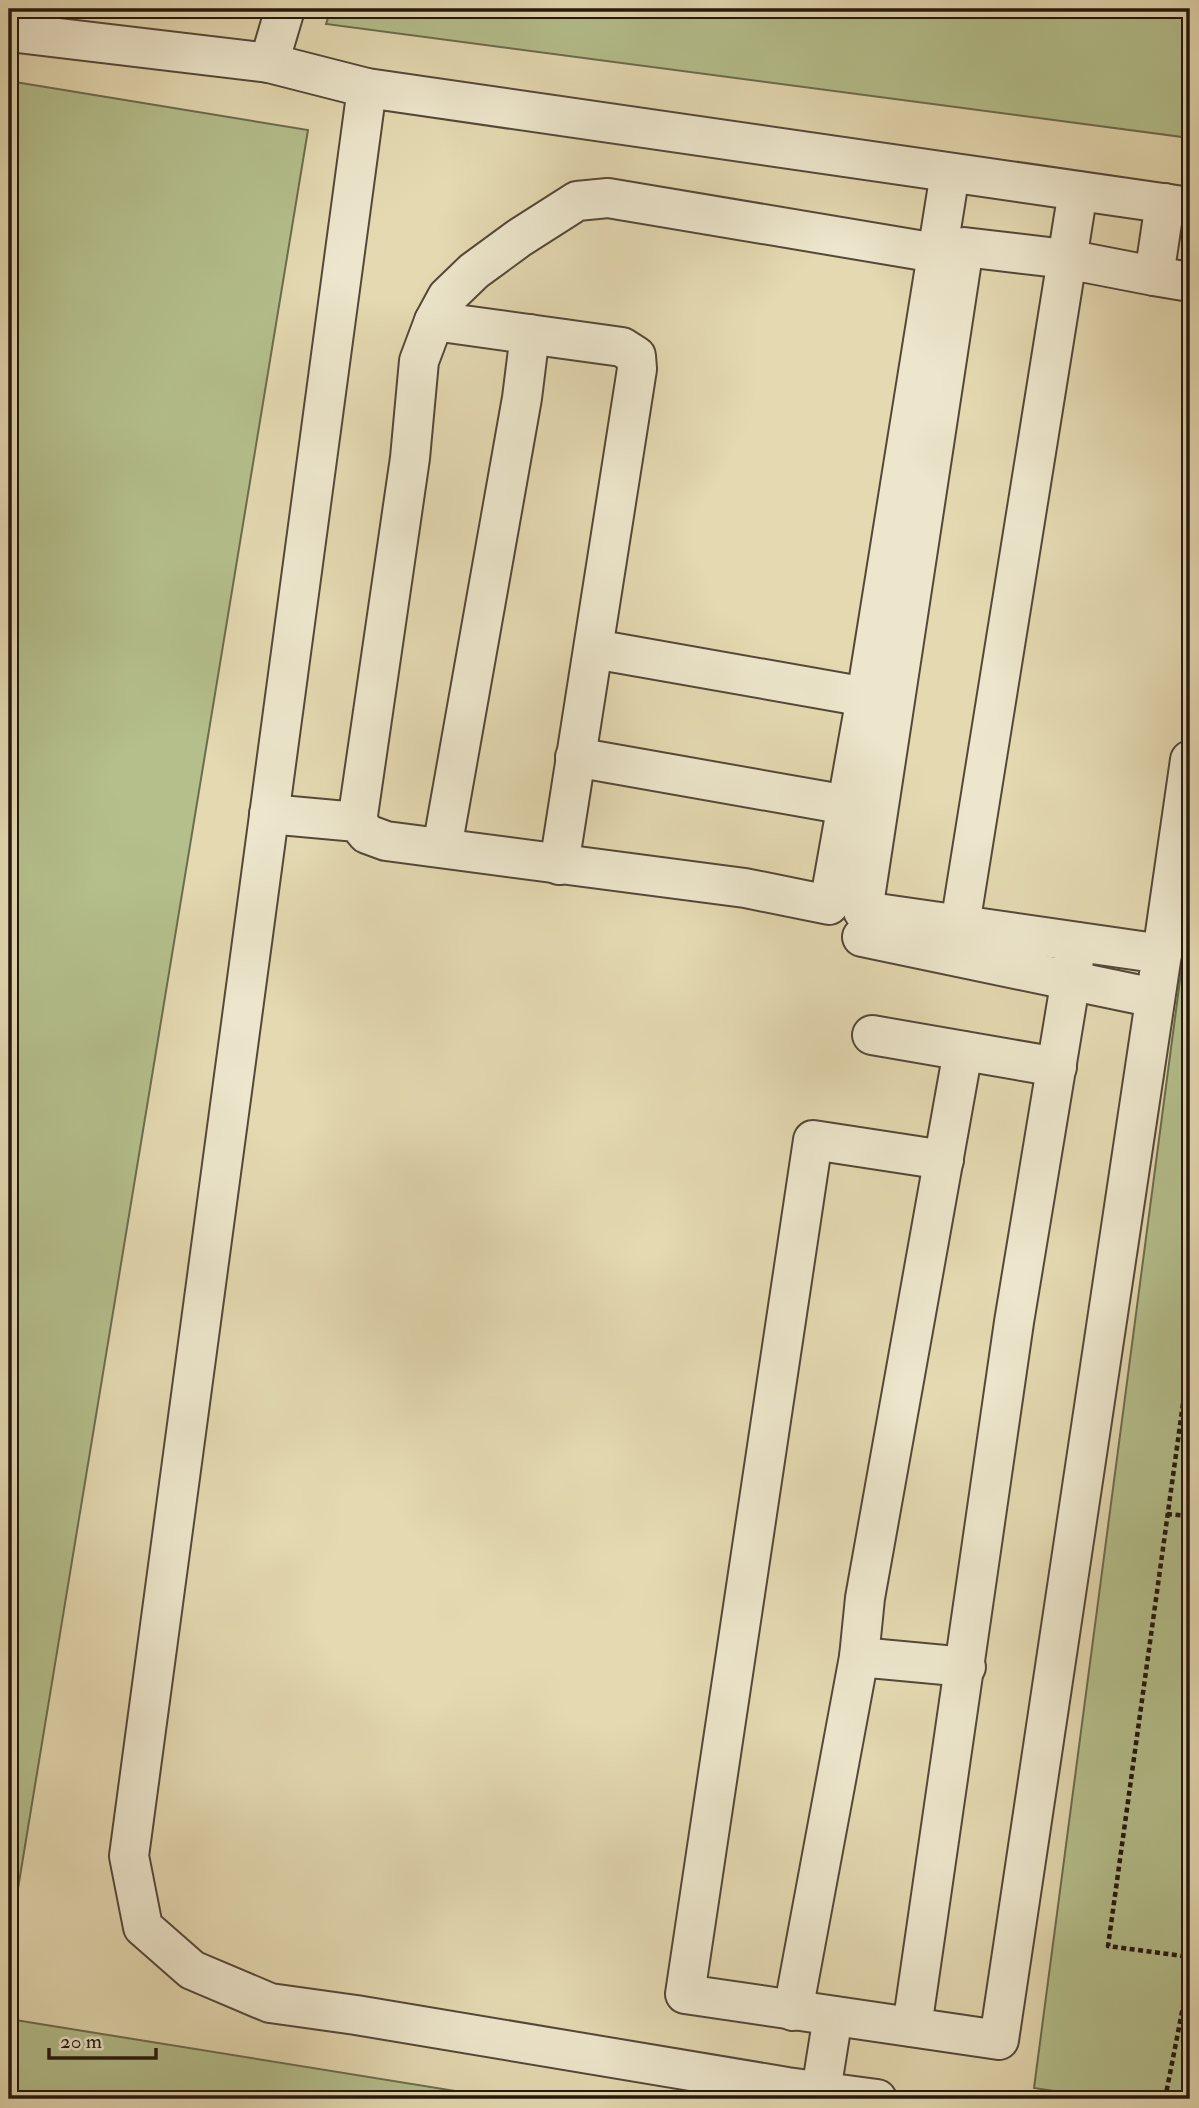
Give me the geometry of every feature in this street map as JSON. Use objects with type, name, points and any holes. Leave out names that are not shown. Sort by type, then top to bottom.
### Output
[{"type":"street","points":[[269,63],[285,9]]},
{"type":"street","points":[[9,32],[269,63],[367,88],[1178,205],[1172,279],[1066,259],[964,247],[863,911],[1161,954]]},
{"type":"street","points":[[367,88],[129,1856],[143,1927],[192,1970],[270,2003],[356,2015],[797,2093],[877,2099]]},
{"type":"street","points":[[269,814],[357,822],[367,834],[386,841],[745,888],[829,905],[866,697],[950,173]]},
{"type":"street","points":[[960,925],[1078,191]]},
{"type":"street","points":[[357,822],[410,458],[419,361],[447,296],[474,271],[577,201],[608,198],[936,253]]},
{"type":"street","points":[[434,321],[622,347],[636,356],[637,369],[559,865]]},
{"type":"street","points":[[442,848],[522,398],[530,334]]},
{"type":"street","points":[[594,649],[866,697]]},
{"type":"street","points":[[575,757],[847,805]]},
{"type":"street","points":[[944,1160],[813,1140],[685,1994],[999,2040],[1190,760]]},
{"type":"street","points":[[862,937],[1155,998]]},
{"type":"street","points":[[912,2027],[1014,1322],[1077,942]]},
{"type":"street","points":[[872,1035],[1057,1067]]},
{"type":"street","points":[[793,2011],[859,1657],[864,1598],[963,1051]]},
{"type":"street","points":[[859,1657],[965,1667]]},
{"type":"street","points":[[797,2093],[833,2016]]},
{"type":"path","points":[[1190,1353],[1108,1946],[1190,1957]]},
{"type":"path","points":[[1167,1514],[1190,1517]]},
{"type":"path","points":[[1165,2099],[1190,1971]]},
{"type":"green space","points":[[331,9],[1190,9],[1190,138],[326,24]]},
{"type":"green space","points":[[9,81],[308,130],[9,1943]]},
{"type":"green space","points":[[1190,904],[1190,2099],[1106,2099],[1034,2088]]},
{"type":"green space","points":[[9,2019],[493,2097],[493,2099],[9,2099]]}]
